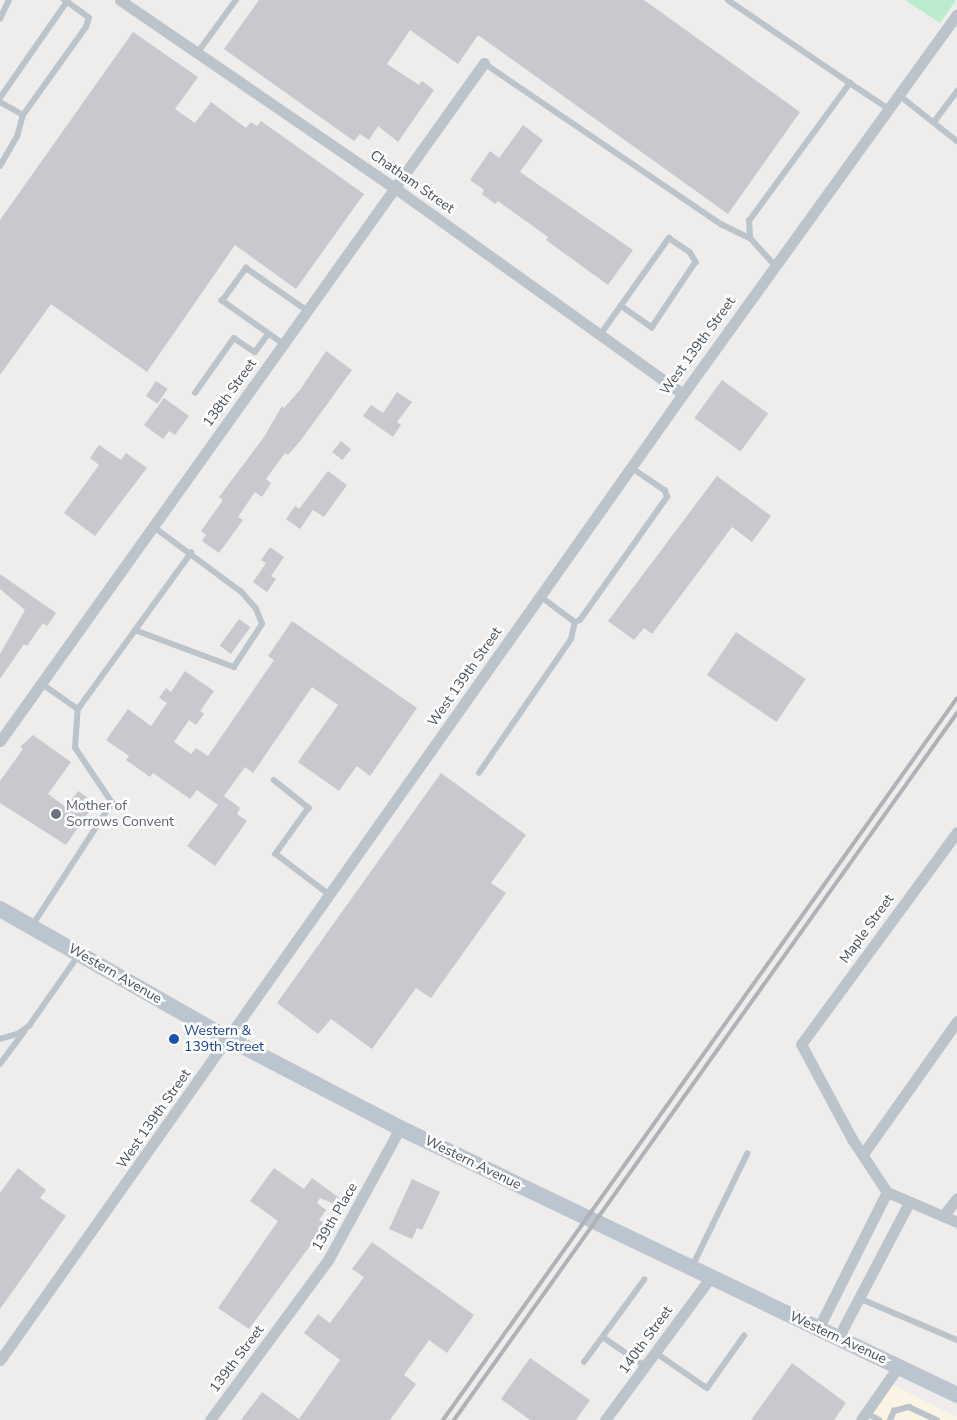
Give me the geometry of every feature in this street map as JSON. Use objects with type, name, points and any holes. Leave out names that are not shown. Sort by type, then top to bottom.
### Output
[{"type":"main road","name":"Western Avenue","points":[[0,909],[229,1039],[400,1128],[957,1395]]},
{"type":"street","name":"Chatham Street","points":[[120,0],[395,188],[683,394]]},
{"type":"street","name":"West 139th Street","points":[[0,1360],[229,1039],[774,266],[955,21]]},
{"type":"street","name":"138th Street","points":[[0,741],[484,63]]},
{"type":"street","name":"Maple Street","points":[[863,1154],[801,1044],[957,832]]},
{"type":"street","points":[[957,1021],[863,1154],[886,1192],[908,1203],[957,1222]]},
{"type":"street","name":"139th Place","points":[[288,1317],[328,1260],[400,1128]]},
{"type":"street","points":[[818,1329],[886,1192]]},
{"type":"street","points":[[943,1216],[957,1198]]},
{"type":"street","points":[[838,1338],[908,1203]]},
{"type":"street","name":"140th Street","points":[[606,1420],[711,1277]]},
{"type":"street","name":"139th Street","points":[[210,1420],[288,1317]]},
{"type":"street","points":[[863,1416],[898,1367]]},
{"type":"lane","points":[[0,19],[10,0]]},
{"type":"lane","points":[[198,52],[236,0]]},
{"type":"lane","points":[[728,0],[889,108]]},
{"type":"lane","points":[[0,98],[66,1],[89,18],[86,27],[23,115],[16,136],[0,166]]},
{"type":"lane","points":[[484,63],[721,224],[750,238],[774,266]]},
{"type":"lane","points":[[750,238],[749,221],[850,83]]},
{"type":"lane","points":[[934,122],[957,91]]},
{"type":"lane","points":[[899,95],[957,141]]},
{"type":"lane","points":[[0,102],[23,115]]},
{"type":"lane","points":[[600,335],[670,238],[690,252],[696,262],[652,328],[621,306]]},
{"type":"lane","points":[[284,344],[222,301],[246,268],[308,311]]},
{"type":"lane","points":[[195,393],[234,338],[255,352],[268,334]]},
{"type":"lane","points":[[575,622],[580,620],[667,497],[665,491],[631,468]]},
{"type":"lane","points":[[135,630],[234,667],[262,624],[256,609],[241,592],[191,553],[153,527]]},
{"type":"lane","points":[[31,927],[112,803],[75,748],[78,709],[191,553]]},
{"type":"lane","points":[[540,596],[575,622]]},
{"type":"lane","points":[[479,773],[571,639],[575,622]]},
{"type":"lane","points":[[41,684],[78,709]]},
{"type":"lane","points":[[274,780],[309,808],[276,854],[330,895]]},
{"type":"lane","points":[[0,1064],[79,954]]},
{"type":"lane","points":[[0,1040],[18,1034],[29,1026]]},
{"type":"lane","points":[[691,1269],[747,1154]]},
{"type":"lane","points":[[584,1362],[644,1280]]},
{"type":"lane","points":[[859,1298],[957,1340]]},
{"type":"lane","points":[[655,1352],[707,1388],[744,1336]]},
{"type":"lane","points":[[603,1337],[645,1366]]},
{"type":"lane","points":[[890,1420],[894,1411],[909,1406],[937,1420]]},
{"type":"lane","points":[[863,1416],[879,1420]]},
{"type":"shaded area","points":[[893,1385],[957,1417],[957,1420],[867,1420]]},
{"type":"green space","points":[[905,0],[956,0],[940,23]]},
{"type":"building","points":[[259,0],[644,0],[800,112],[728,214],[478,35],[458,64],[410,30],[387,64],[419,85],[422,81],[434,90],[398,142],[378,126],[369,140],[360,134],[354,141],[224,49]]},
{"type":"building","points":[[133,32],[198,77],[175,109],[195,123],[211,102],[246,128],[251,122],[257,126],[261,121],[364,194],[296,289],[235,245],[147,372],[51,304],[0,375],[0,220]]},
{"type":"building","points":[[523,125],[543,140],[520,172],[633,250],[608,285],[546,240],[548,237],[498,201],[495,204],[482,194],[484,190],[470,180],[490,151],[499,158]]},
{"type":"building","points":[[326,351],[352,370],[301,440],[288,455],[285,453],[266,479],[271,483],[262,497],[255,492],[238,517],[243,520],[219,553],[202,541],[206,535],[201,531],[223,500],[219,497],[264,437],[282,406],[284,408],[300,390]]},
{"type":"building","points":[[722,380],[768,414],[740,452],[694,418]]},
{"type":"building","points":[[156,381],[168,389],[158,404],[146,396]]},
{"type":"building","points":[[397,392],[412,402],[397,422],[401,425],[393,437],[363,416],[371,405],[383,413]]},
{"type":"building","points":[[164,398],[189,416],[175,435],[169,431],[163,439],[144,425]]},
{"type":"building","points":[[341,441],[351,449],[342,460],[332,452]]},
{"type":"building","points":[[99,445],[121,460],[126,453],[147,468],[95,536],[64,513],[99,465],[90,458]]},
{"type":"building","points":[[328,471],[347,485],[324,517],[313,510],[300,529],[286,519],[295,506],[299,509]]},
{"type":"building","points":[[717,476],[771,516],[752,542],[732,527],[652,634],[644,628],[634,640],[608,621]]},
{"type":"building","points":[[270,547],[284,557],[271,576],[276,579],[267,592],[253,582],[266,563],[261,560]]},
{"type":"building","points":[[0,574],[56,613],[47,626],[43,623],[27,646],[24,644],[0,679],[0,654],[25,610],[0,589]]},
{"type":"building","points":[[239,619],[250,627],[231,654],[220,646]]},
{"type":"building","points":[[292,621],[417,708],[370,776],[357,766],[339,791],[298,762],[338,705],[312,687],[253,773],[245,767],[224,796],[240,808],[237,814],[247,821],[215,866],[187,846],[218,805],[197,790],[190,799],[153,773],[150,777],[126,760],[129,756],[106,740],[128,709],[151,726],[167,703],[159,698],[166,688],[171,692],[185,671],[214,691],[200,711],[204,714],[196,725],[189,720],[174,742],[191,754],[196,748],[208,756],[274,660],[268,656]]},
{"type":"building","points":[[736,632],[806,679],[777,722],[707,675]]},
{"type":"building","points":[[33,735],[71,762],[48,794],[66,807],[78,791],[95,803],[66,845],[0,803],[0,781],[23,749],[20,747]]},
{"type":"building","points":[[441,773],[526,835],[491,883],[506,893],[431,998],[416,988],[372,1049],[331,1019],[318,1034],[277,1003]]},
{"type":"building","points":[[18,1168],[46,1190],[40,1198],[66,1216],[0,1309],[0,1193]]},
{"type":"building","points":[[274,1168],[304,1189],[312,1178],[349,1205],[346,1209],[320,1198],[317,1203],[326,1210],[319,1220],[326,1224],[249,1329],[218,1308],[278,1221],[250,1201]]},
{"type":"building","points":[[412,1179],[440,1192],[422,1230],[417,1228],[412,1239],[389,1229]]},
{"type":"building","points":[[372,1242],[474,1315],[447,1353],[429,1340],[404,1375],[416,1384],[390,1420],[241,1420],[262,1392],[299,1419],[340,1360],[304,1333],[318,1314],[330,1323],[364,1277],[352,1269]]},
{"type":"building","points":[[530,1358],[590,1400],[576,1420],[530,1420],[501,1399]]},
{"type":"building","points":[[792,1363],[846,1403],[834,1420],[751,1420]]},
{"type":"railway","points":[[443,1420],[957,698]]},
{"type":"railway","points":[[454,1420],[957,713]]},
{"type":"place","name":"Mother of Sorrows Convent","points":[[56,814]]},
{"type":"place","name":"Western & 139th Street","points":[[174,1039]]}]
